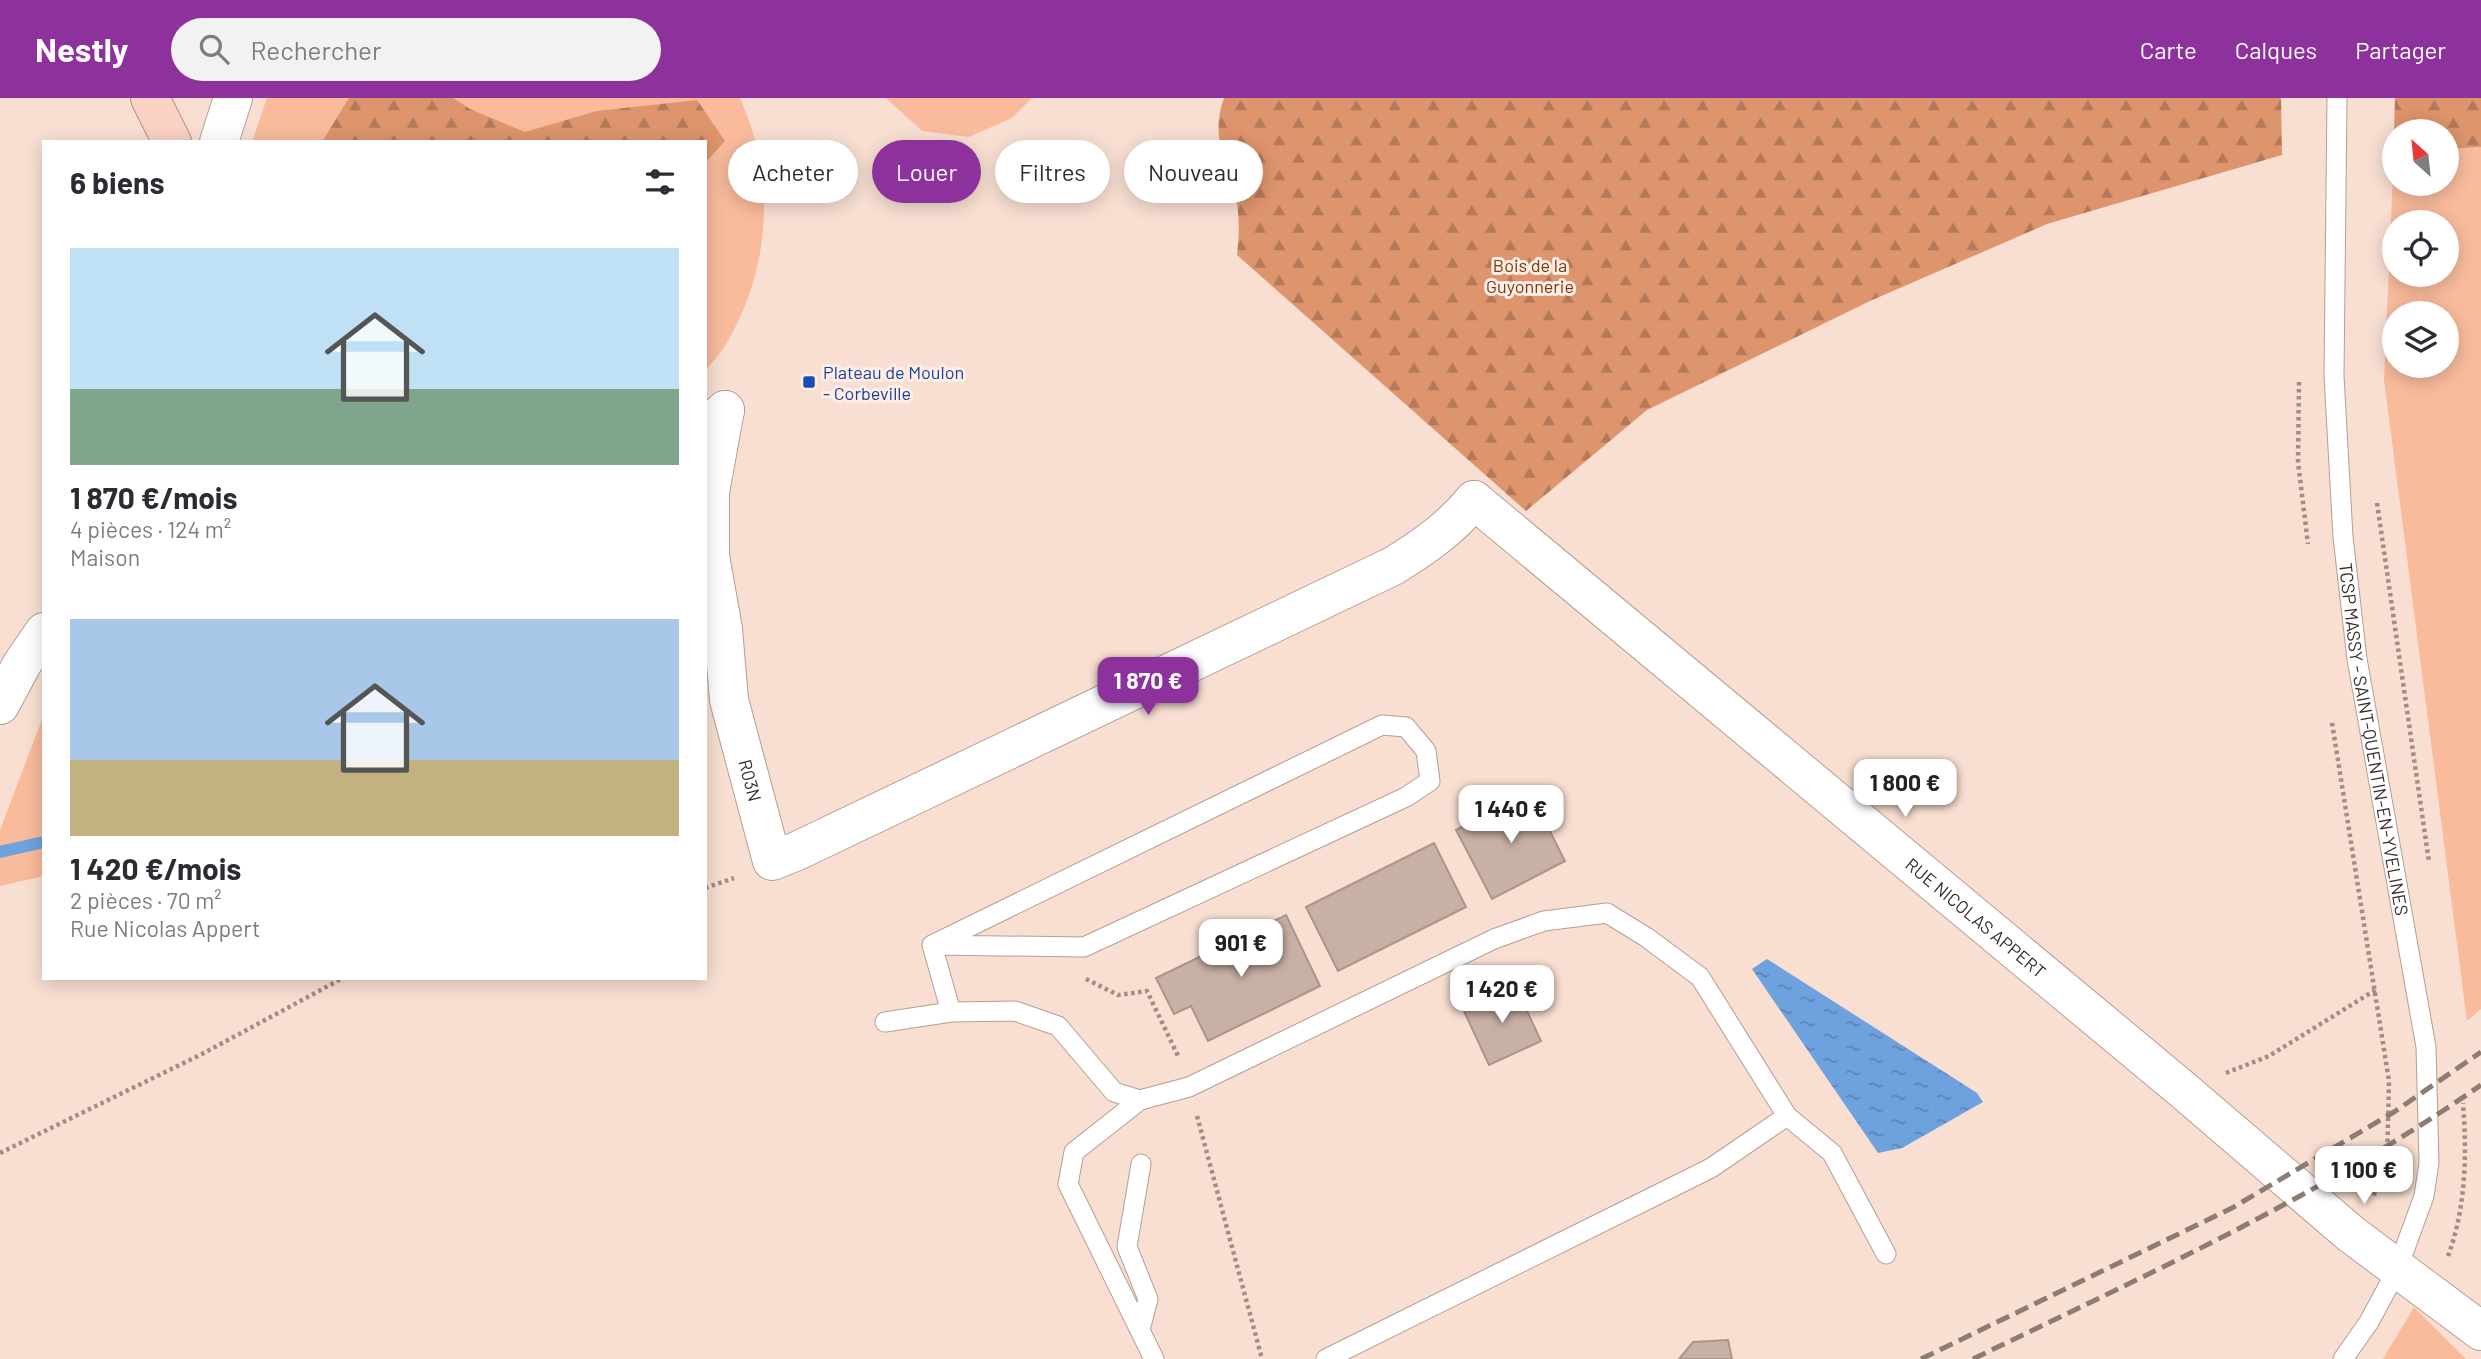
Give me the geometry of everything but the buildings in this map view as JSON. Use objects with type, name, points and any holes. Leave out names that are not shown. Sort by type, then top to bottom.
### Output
[{"type":"highway","points":[[150,98],[171,140]]},
{"type":"street","points":[[220,140],[233,98]]},
{"type":"street","points":[[715,419],[708,533],[723,629],[729,700]]},
{"type":"street","name":"RUE NICOLAS APPERT","points":[[1474,500],[2183,1090],[2351,1234],[2481,1331]]},
{"type":"street","name":"R03N","points":[[729,700],[772,861],[809,846],[1393,566],[1430,542],[1458,519],[1474,500]]},
{"type":"street","points":[[0,705],[22,664],[42,635]]},
{"type":"street","points":[[707,665],[729,700]]},
{"type":"lane","name":"TCSP MASSY - SAINT-QUENTIN-EN-YVELINES","points":[[2337,98],[2334,376],[2343,537],[2357,659],[2426,1047],[2429,1163],[2424,1196],[2397,1270],[2369,1322],[2343,1359]]},
{"type":"lane","points":[[1382,725],[1406,727],[1426,751],[1430,781],[1406,797],[1084,947],[932,945],[1382,725]]},
{"type":"lane","points":[[1154,1359],[1068,1184],[1074,1152],[1140,1101],[1189,1087],[1493,939],[1544,921],[1607,913],[1646,937],[1700,977],[1787,1116],[1832,1153],[1886,1254]]},
{"type":"lane","points":[[932,945],[951,1012]]},
{"type":"lane","points":[[885,1022],[951,1012],[1015,1011],[1058,1026],[1114,1092],[1140,1101]]},
{"type":"lane","points":[[1326,1359],[1711,1168],[1787,1116]]},
{"type":"lane","points":[[1140,1331],[1148,1299],[1126,1247],[1141,1164]]},
{"type":"path","points":[[2376,499],[2431,871]]},
{"type":"path","points":[[0,1153],[202,1054],[338,980]]},
{"type":"path","points":[[2183,1090],[2269,1056],[2386,984]]},
{"type":"path","points":[[2434,1296],[2454,1241],[2461,1205],[2466,1145],[2462,1095]]},
{"type":"shaded area","points":[[267,98],[740,98],[755,140],[728,140],[728,203],[763,203],[764,221],[753,282],[742,312],[726,345],[707,369],[707,140],[253,140]]},
{"type":"shaded area","points":[[886,98],[1032,98],[1012,118],[969,137],[922,131]]},
{"type":"shaded area","points":[[2481,147],[2481,1009],[2467,1021],[2384,380],[2459,378],[2459,301],[2387,301],[2388,287],[2459,287],[2459,210],[2391,210],[2392,196],[2459,196],[2459,148]]},
{"type":"shaded area","points":[[42,719],[42,876],[0,886],[0,830]]},
{"type":"shaded area","points":[[2414,1307],[2466,1359],[2383,1359]]},
{"type":"green space","points":[[349,98],[453,98],[470,109],[525,132],[597,111],[697,100],[725,141],[707,161],[707,140],[323,140]]},
{"type":"green space","name":"Bois de la Guyonnerie","points":[[1224,98],[2281,98],[2282,155],[2047,224],[1870,301],[1647,410],[1526,511],[1237,255],[1239,227],[1236,203],[1263,203],[1263,140],[1219,140],[1220,112]]},
{"type":"green space","points":[[2395,98],[2481,98],[2481,147],[2459,148],[2459,119],[2394,119]]},
{"type":"water","points":[[1767,959],[1977,1093],[1983,1102],[1902,1148],[1878,1153],[1752,969]]},
{"type":"waterway","points":[[0,852],[42,842]]},
{"type":"railway","points":[[1921,1359],[2232,1208],[2394,1112],[2481,1052]]},
{"type":"railway","points":[[1973,1359],[2233,1232],[2359,1162],[2481,1085]]},
{"type":"place","name":"Plateau de Moulon - Corbeville","points":[[809,382]]}]
